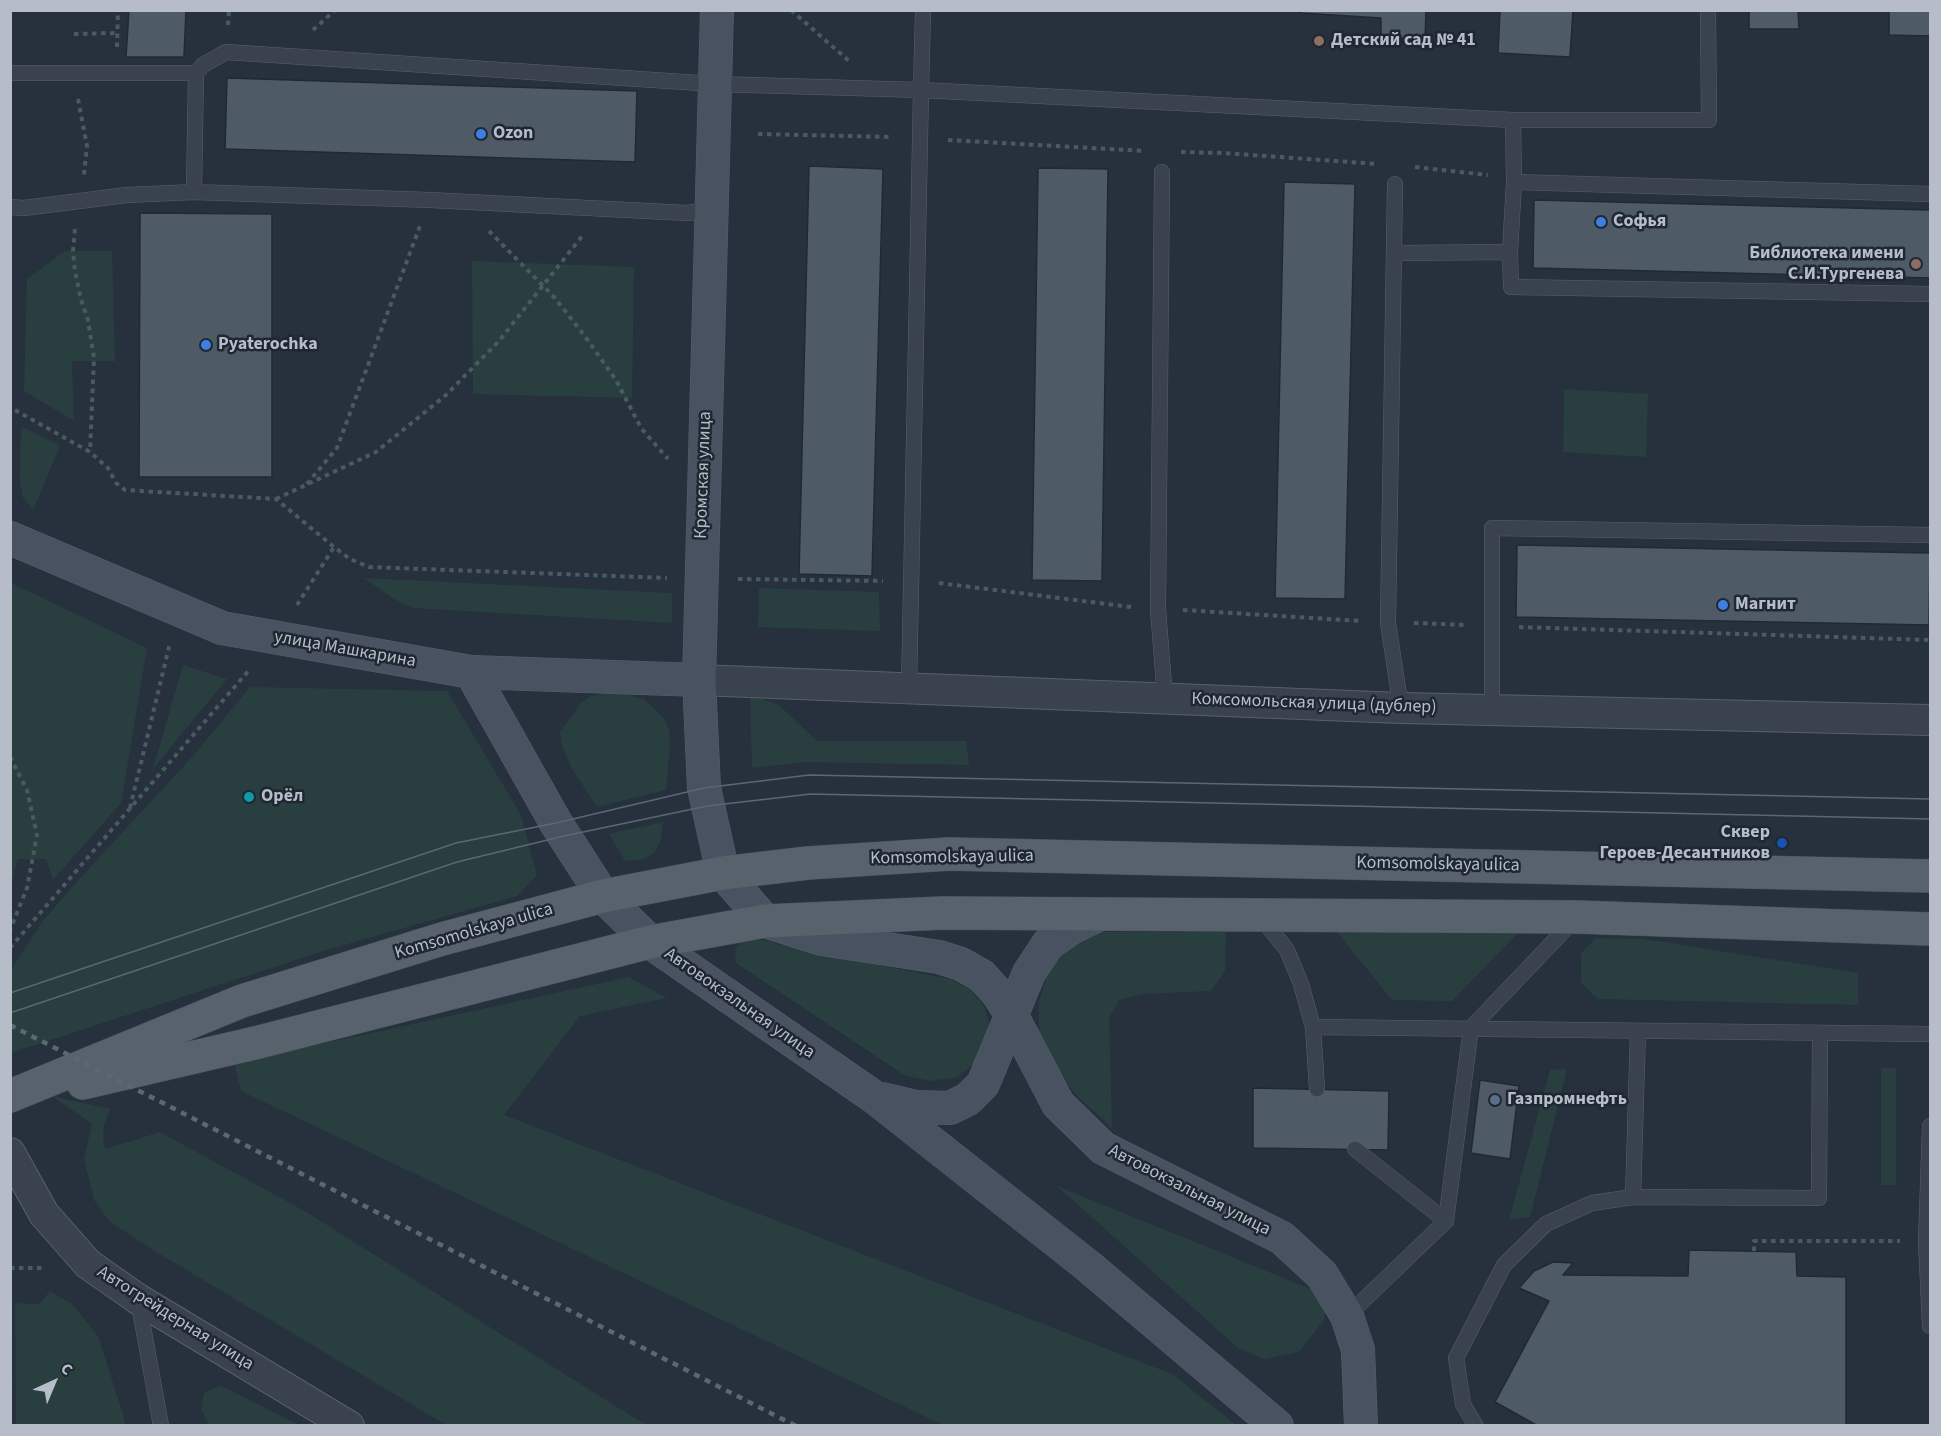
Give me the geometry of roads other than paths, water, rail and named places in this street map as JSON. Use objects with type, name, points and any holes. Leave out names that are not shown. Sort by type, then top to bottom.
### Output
[{"type":"main road","name":"Komsomolskaya ulica","points":[[10,1098],[242,1001],[442,939],[603,896],[723,873],[808,863],[950,854],[1930,876]]},
{"type":"main road","name":"Komsomolskaya ulica","points":[[10,1098],[260,1042],[650,942],[765,921],[943,913],[1577,917],[1930,929]]},
{"type":"street","name":"Кромская улица","points":[[717,10],[699,680],[704,788],[723,873],[765,921]]},
{"type":"street","name":"улица Машкарина","points":[[10,538],[222,628],[471,672],[699,680]]},
{"type":"street","name":"Автовокзальная улица","points":[[471,672],[556,823],[603,896],[650,942],[874,1097],[1088,1266],[1277,1425]]},
{"type":"street","name":"Комсомольская улица (дублер)","points":[[699,680],[1401,708],[1930,720]]},
{"type":"street","points":[[874,1097],[927,1108],[950,1108],[968,1099],[983,1084],[1029,974],[1048,944],[1071,928],[1098,915]]},
{"type":"street","name":"Автовокзальная улица","points":[[765,921],[822,939],[939,957],[961,964],[982,976],[999,995],[1012,1016],[1058,1104],[1103,1148],[1282,1238],[1322,1275],[1347,1316],[1358,1350],[1361,1425]]},
{"type":"street","name":"Автогрейдерная улица","points":[[10,1153],[44,1214],[88,1264],[138,1299],[348,1425]]},
{"type":"lane","points":[[909,688],[922,10]]},
{"type":"lane","points":[[194,192],[196,74],[203,65],[226,52],[715,84],[921,90],[1513,120],[1709,120],[1708,10]]},
{"type":"lane","points":[[10,73],[196,74]]},
{"type":"lane","points":[[1513,120],[1511,286],[1930,294]]},
{"type":"lane","points":[[1162,172],[1158,609],[1165,698]]},
{"type":"lane","points":[[1514,182],[1930,194]]},
{"type":"lane","points":[[1395,184],[1388,623],[1401,708]]},
{"type":"lane","points":[[10,207],[24,208],[127,195],[194,192],[687,213],[711,210]]},
{"type":"lane","points":[[1394,253],[1510,252]]},
{"type":"lane","points":[[1492,709],[1492,528],[1930,535]]},
{"type":"lane","points":[[1259,915],[1287,950],[1301,984],[1313,1027],[1317,1089]]},
{"type":"lane","points":[[1347,1316],[1446,1221],[1472,1028],[1577,917]]},
{"type":"lane","points":[[1313,1027],[1930,1034]]},
{"type":"lane","points":[[1633,1197],[1638,1032]]},
{"type":"lane","points":[[1476,1425],[1463,1404],[1456,1358],[1504,1265],[1546,1224],[1592,1203],[1633,1197],[1819,1198],[1820,1033]]},
{"type":"lane","points":[[1930,1126],[1926,1241],[1930,1326]]},
{"type":"lane","points":[[1355,1149],[1446,1221]]},
{"type":"lane","points":[[138,1299],[161,1425]]},
{"type":"tram line","points":[[10,993],[456,843],[556,823],[704,788],[809,775],[1930,799]]},
{"type":"tram line","points":[[10,1013],[457,862],[564,836],[707,806],[811,794],[1930,819]]},
{"type":"railway","points":[[10,1025],[796,1426]]},
{"type":"place","name":"Детский сад № 41","points":[[1319,41]]},
{"type":"place","name":"Ozon","points":[[481,134]]},
{"type":"place","name":"Софья","points":[[1601,222]]},
{"type":"place","name":"Библиотека имени С.И.Тургенева","points":[[1916,264]]},
{"type":"place","name":"Pyaterochka","points":[[206,345]]},
{"type":"place","name":"Магнит","points":[[1723,605]]},
{"type":"place","name":"Орёл","points":[[249,797]]},
{"type":"place","name":"Сквер Героев-Десантников","points":[[1782,843]]},
{"type":"place","name":"Газпромнефть","points":[[1495,1100]]}]
